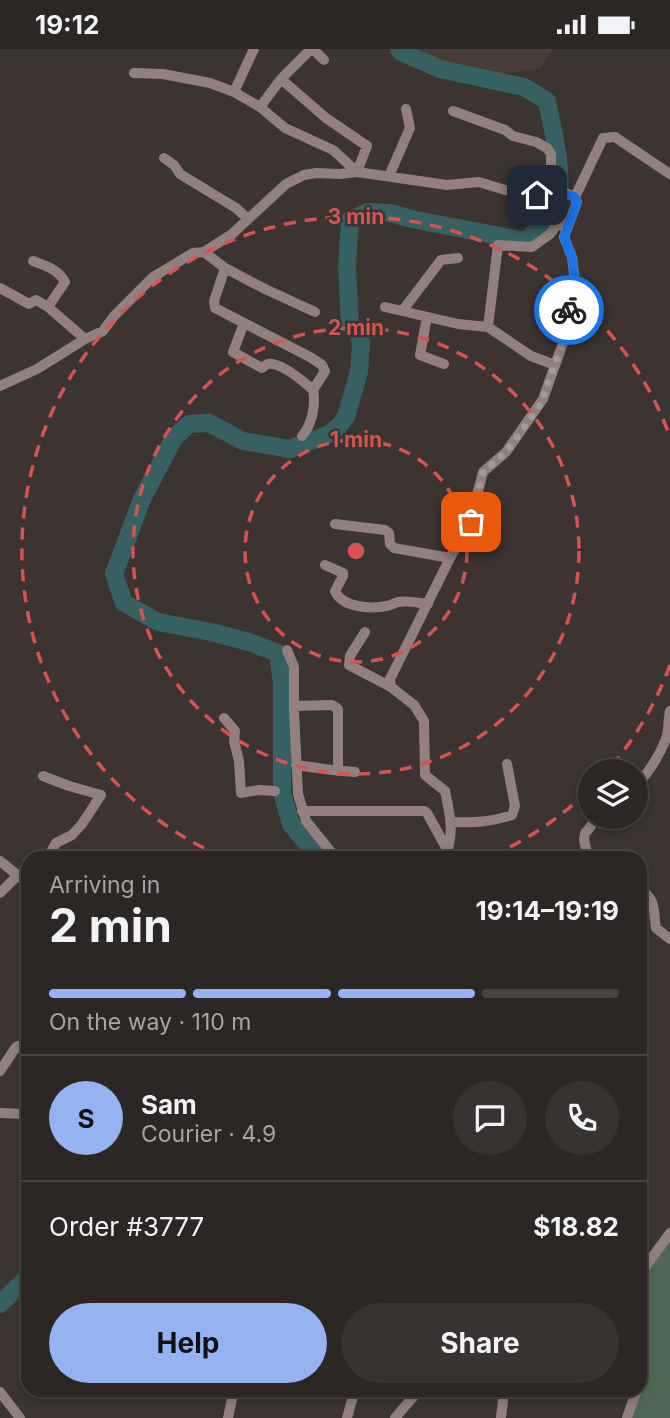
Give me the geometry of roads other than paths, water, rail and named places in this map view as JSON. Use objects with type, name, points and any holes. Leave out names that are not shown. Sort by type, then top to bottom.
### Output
[{"type":"street","points":[[234,92],[254,49]]},
{"type":"street","points":[[260,107],[281,79],[312,49],[324,60]]},
{"type":"street","points":[[134,73],[163,74],[210,83],[234,92],[260,107],[285,128],[333,150],[357,172]]},
{"type":"street","points":[[281,79],[326,118],[367,146],[357,172]]},
{"type":"street","points":[[389,176],[410,128],[407,109]]},
{"type":"street","points":[[453,111],[547,148],[551,154],[551,196]]},
{"type":"street","points":[[570,195],[603,138],[615,137],[670,174]]},
{"type":"street","points":[[163,158],[174,165],[180,174],[236,208],[248,219]]},
{"type":"street","points":[[0,386],[37,369],[103,331],[114,316],[153,278],[193,253],[204,252],[232,234],[286,184],[304,175],[357,172],[447,185],[479,182],[505,190],[551,196],[570,195],[577,202],[564,237]]},
{"type":"street","points":[[391,687],[392,674],[471,522],[483,472],[506,452],[540,405],[555,365],[570,323],[570,291],[575,280],[572,257],[564,237],[566,230],[561,219],[550,233],[532,247],[498,245],[488,327]]},
{"type":"street","points":[[204,252],[225,268],[315,312]]},
{"type":"street","points":[[403,310],[441,260],[458,258]]},
{"type":"street","points":[[33,261],[51,268],[65,282],[48,307]]},
{"type":"street","points":[[225,268],[214,300],[215,308],[310,356],[322,365],[325,371],[313,390],[309,428],[302,436]]},
{"type":"street","points":[[0,288],[29,304],[36,300],[48,307],[85,339]]},
{"type":"street","points":[[385,307],[458,324],[488,327],[531,356],[555,365]]},
{"type":"street","points":[[427,317],[420,355],[444,364]]},
{"type":"street","points":[[244,323],[233,352],[262,368],[267,364],[274,365],[313,390]]},
{"type":"street","points":[[335,524],[385,530],[394,548],[450,558]]},
{"type":"street","points":[[325,565],[343,573],[344,576],[335,591],[345,602],[368,608],[391,606],[399,602],[428,604]]},
{"type":"street","points":[[365,632],[351,656],[349,665],[391,687],[414,705],[424,721],[425,775],[445,790],[452,822],[448,851]]},
{"type":"street","points":[[287,650],[294,667],[298,794],[306,821],[330,851]]},
{"type":"street","points":[[294,706],[332,705],[338,709],[338,771]]},
{"type":"street","points":[[648,771],[663,745],[670,711]]},
{"type":"street","points":[[224,717],[235,731],[241,793],[275,791]]},
{"type":"street","points":[[452,822],[477,823],[512,815],[515,806],[507,764]]},
{"type":"street","points":[[296,765],[355,772]]},
{"type":"street","points":[[43,776],[102,795],[82,824],[72,835],[56,843],[51,851]]},
{"type":"street","points":[[302,811],[424,811],[446,851]]},
{"type":"street","points":[[587,851],[585,833],[590,829]]},
{"type":"street","points":[[0,861],[21,878]]},
{"type":"street","points":[[0,893],[17,874]]},
{"type":"street","points":[[647,894],[653,900],[656,928],[670,939]]},
{"type":"street","points":[[0,1072],[16,1047],[21,1047]]},
{"type":"street","points":[[0,1113],[21,1114]]},
{"type":"street","points":[[647,1264],[670,1233]]},
{"type":"street","points":[[0,1392],[20,1418]]},
{"type":"street","points":[[228,1418],[232,1397]]},
{"type":"street","points":[[347,1418],[353,1397]]},
{"type":"street","points":[[395,1418],[413,1397]]},
{"type":"street","points":[[501,1418],[503,1397]]},
{"type":"street","points":[[627,1418],[634,1397]]},
{"type":"waterway","points":[[313,851],[291,824],[282,792],[282,684],[278,653],[211,632],[158,622],[124,603],[114,574],[142,499],[174,438],[189,424],[209,423],[243,441],[290,449],[329,434],[346,417],[359,372],[361,343],[358,332],[350,325],[347,267],[350,220],[368,212],[390,213],[526,241],[555,207],[560,178],[547,101],[524,87],[440,69],[399,49]]},
{"type":"waterway","points":[[0,1304],[21,1284]]}]
